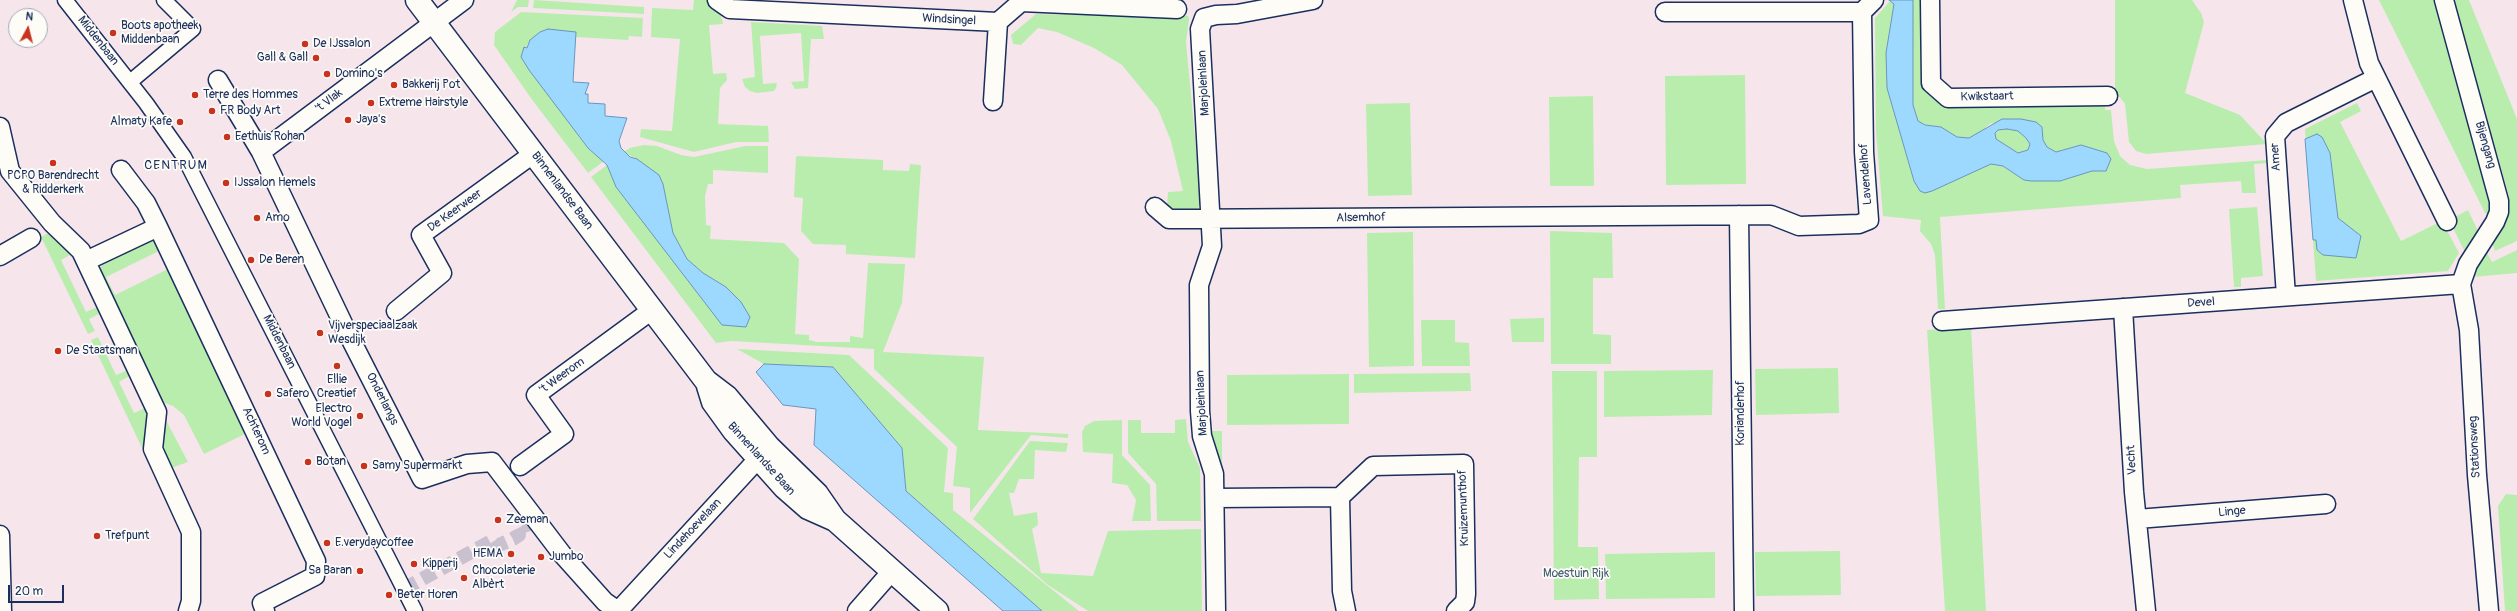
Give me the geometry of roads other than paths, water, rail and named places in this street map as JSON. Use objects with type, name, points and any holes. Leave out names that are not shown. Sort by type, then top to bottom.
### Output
[{"type":"street","name":"Middenbaan","points":[[65,0],[130,82],[184,157],[415,611]]},
{"type":"street","points":[[130,82],[192,29],[164,0]]},
{"type":"street","name":"Binnenlandse Baan","points":[[417,0],[706,381],[726,397],[764,453],[817,494],[836,520],[938,611]]},
{"type":"street","name":"'t Vlak","points":[[261,152],[464,0]]},
{"type":"street","name":"Windsingel","points":[[717,0],[730,9],[849,7],[998,22]]},
{"type":"street","name":"Marjoleinlaan","points":[[1216,611],[1214,468],[1202,436],[1200,411],[1199,285],[1211,252],[1211,220],[1200,28],[1204,18],[1313,0]]},
{"type":"street","name":"Kwikstaart","points":[[1930,0],[1930,83],[1948,98],[2108,96]]},
{"type":"street","points":[[2353,0],[2369,63],[2447,221]]},
{"type":"street","name":"Bijengang","points":[[2444,0],[2499,201],[2499,212],[2495,222],[2468,264],[2461,284]]},
{"type":"street","points":[[993,101],[998,22],[1021,1],[1177,9]]},
{"type":"street","name":"Lavendelhof","points":[[1510,217],[1771,215],[1799,226],[1859,224],[1869,220],[1864,152],[1868,6],[1665,12]]},
{"type":"street","name":"Amer","points":[[2286,296],[2275,136],[2286,123],[2376,78]]},
{"type":"street","name":"Onderlangs","points":[[218,80],[261,152],[348,334],[422,480],[467,464],[492,462],[562,554],[605,602],[618,611]]},
{"type":"street","points":[[0,127],[10,171],[52,223],[81,251],[157,412],[153,449],[191,532],[191,602],[188,611]]},
{"type":"street","name":"De Keerweer","points":[[396,311],[442,273],[421,235],[534,154]]},
{"type":"street","name":"Achterom","points":[[121,170],[146,203],[158,226],[316,561],[315,576],[264,607]]},
{"type":"street","points":[[1155,207],[1169,219],[1211,220]]},
{"type":"street","name":"Korianderhof","points":[[1739,215],[1744,611]]},
{"type":"street","name":"Alsemhof","points":[[1211,220],[1510,217]]},
{"type":"street","points":[[86,261],[158,226]]},
{"type":"street","points":[[0,256],[31,238]]},
{"type":"street","name":"Devel","points":[[1942,320],[2461,284]]},
{"type":"street","name":"Stationsweg","points":[[2461,284],[2468,330],[2477,475],[2490,611]]},
{"type":"street","name":"Vecht","points":[[2123,308],[2137,519],[2146,611]]},
{"type":"street","name":"'t Weerom","points":[[520,466],[564,434],[536,395],[652,310]]},
{"type":"street","name":"Lindehoevelaan","points":[[618,611],[764,453]]},
{"type":"street","name":"Kruizemunthof","points":[[1340,497],[1373,466],[1464,464],[1466,594],[1465,602],[1456,611]]},
{"type":"street","points":[[1215,498],[1340,497],[1342,591],[1346,611]]},
{"type":"street","name":"Linge","points":[[2137,519],[2326,504]]},
{"type":"street","points":[[0,535],[2,611]]},
{"type":"street","points":[[857,611],[892,571]]},
{"type":"water","points":[[1889,0],[1913,0],[1913,105],[1918,121],[1925,125],[1941,127],[1957,137],[1969,138],[2002,119],[2021,119],[2036,122],[2042,127],[2043,140],[2047,147],[2056,152],[2081,145],[2107,153],[2111,159],[2106,171],[2092,171],[2060,181],[2031,181],[2024,180],[2003,166],[1991,164],[1932,191],[1925,193],[1920,191],[1914,181],[1887,88],[1886,53],[1894,4]],"holes":[[[2007,129],[2018,131],[2030,144],[2028,150],[2018,153],[1996,139],[1995,133],[1998,130]]]},
{"type":"water","points":[[548,29],[576,32],[573,82],[589,83],[585,94],[588,94],[588,103],[605,104],[605,116],[627,118],[619,141],[621,148],[630,157],[637,159],[659,175],[663,184],[673,233],[687,259],[703,273],[726,287],[741,302],[750,317],[746,327],[722,325],[616,187],[607,165],[588,148],[529,70],[521,57],[524,47],[527,48],[530,40],[540,32]]},
{"type":"water","points":[[2317,134],[2322,137],[2330,153],[2338,218],[2361,236],[2356,258],[2323,255],[2317,250],[2316,240],[2313,240],[2305,139]]},
{"type":"water","points":[[764,364],[833,367],[902,448],[906,491],[1042,611],[1003,611],[814,445],[816,409],[783,405],[756,372]]},
{"type":"tunnel","points":[[404,589],[495,539],[499,545],[513,539],[519,535],[516,529],[537,521]]},
{"type":"place","name":"Boots apotheek Middenbaan","points":[[113,33]]},
{"type":"place","name":"De IJssalon","points":[[305,44]]},
{"type":"place","name":"Gall & Gall","points":[[316,58]]},
{"type":"place","name":"Domino's","points":[[327,74]]},
{"type":"place","name":"Bakkerij Pot","points":[[394,85]]},
{"type":"place","name":"Terre des Hommes","points":[[195,95]]},
{"type":"place","name":"Extreme Hairstyle","points":[[371,103]]},
{"type":"place","name":"FR Body Art","points":[[212,111]]},
{"type":"place","name":"Jaya's","points":[[348,120]]},
{"type":"place","name":"Almaty Kafe","points":[[180,122]]},
{"type":"place","name":"Eethuis Rohan","points":[[227,137]]},
{"type":"place","name":"PCPO Barendrecht & Ridderkerk","points":[[53,163]]},
{"type":"place","name":"IJssalon Hemels","points":[[226,183]]},
{"type":"place","name":"Amo","points":[[257,218]]},
{"type":"place","name":"De Beren","points":[[251,260]]},
{"type":"place","name":"Vijverspeciaalzaak Wesdijk","points":[[320,333]]},
{"type":"place","name":"De Staatsman","points":[[58,351]]},
{"type":"place","name":"Ellie Creatief","points":[[337,366]]},
{"type":"place","name":"Safero","points":[[268,394]]},
{"type":"place","name":"Electro World Vogel","points":[[360,416]]},
{"type":"place","name":"Botan","points":[[308,462]]},
{"type":"place","name":"Samy Supermarkt","points":[[364,466]]},
{"type":"place","name":"Zeeman","points":[[498,520]]},
{"type":"place","name":"Trefpunt","points":[[97,536]]},
{"type":"place","name":"E.verydaycoffee","points":[[327,543]]},
{"type":"place","name":"HEMA","points":[[511,554]]},
{"type":"place","name":"Jumbo","points":[[541,557]]},
{"type":"place","name":"Kipperij","points":[[414,564]]},
{"type":"place","name":"Sa Baran","points":[[360,571]]},
{"type":"place","name":"Chocolaterie Albèrt","points":[[464,578]]},
{"type":"place","name":"Beter Horen","points":[[389,595]]},
{"type":"district","name":"CENTRUM","points":[[176,166]]},
{"type":"park label","name":"Moestuin Rijk","points":[[1576,574]]}]
